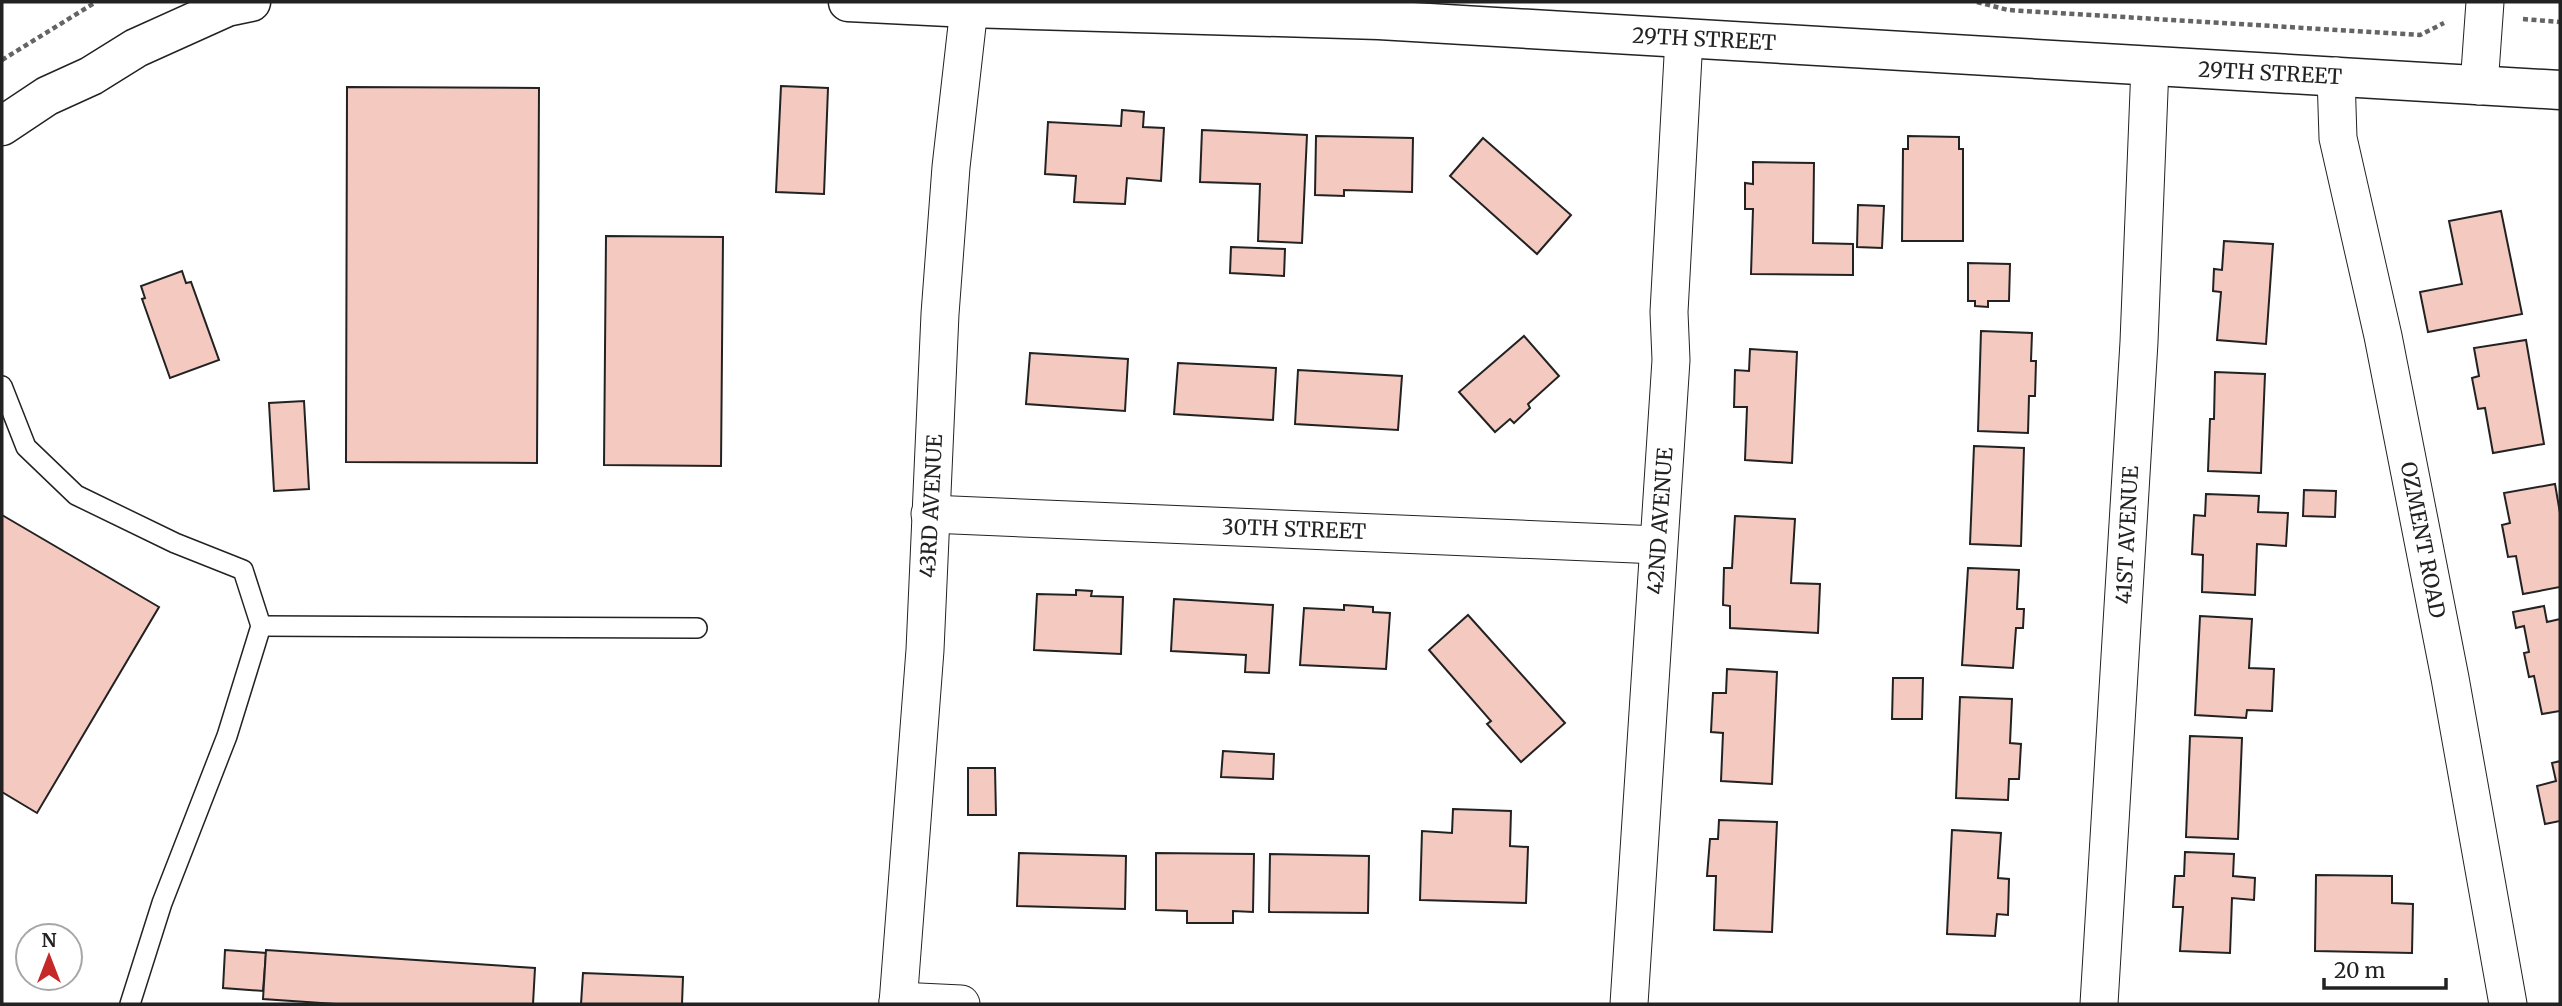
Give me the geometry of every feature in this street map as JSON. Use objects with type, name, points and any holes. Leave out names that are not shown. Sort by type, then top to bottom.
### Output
[{"type":"street","points":[[2,126],[47,96],[91,76],[136,48],[227,7],[251,2]]},
{"type":"street","name":"29TH STREET","points":[[848,2],[969,8],[1380,11],[1684,38],[2560,90]]},
{"type":"street","name":"43RD AVENUE","points":[[898,1002],[925,650],[948,194],[969,8]]},
{"type":"street","points":[[2479,86],[2485,10]]},
{"type":"street","name":"42ND AVENUE","points":[[1629,1004],[1671,360],[1669,312],[1684,38]]},
{"type":"street","name":"41ST AVENUE","points":[[2099,1004],[2139,342],[2151,66]]},
{"type":"street","name":"OZMENT ROAD","points":[[2336,76],[2338,138],[2386,350],[2450,678],[2508,1004]]},
{"type":"street","name":"30TH STREET","points":[[930,514],[1658,545]]},
{"type":"street","points":[[898,1002],[961,1004]]},
{"type":"lane","points":[[2,386],[26,447],[76,495],[175,543],[243,570],[261,626],[227,736],[162,903],[130,1004]]},
{"type":"lane","points":[[261,626],[697,628]]},
{"type":"path","points":[[2,60],[96,2]]},
{"type":"path","points":[[1977,2],[2008,10],[2420,35],[2442,25],[2455,14],[2485,10],[2560,22]]},
{"type":"building","points":[[781,86],[828,88],[824,194],[776,192]]},
{"type":"building","points":[[347,87],[539,88],[537,463],[346,462]]},
{"type":"building","points":[[1122,110],[1144,112],[1143,127],[1164,128],[1161,181],[1127,178],[1125,204],[1074,202],[1076,176],[1045,174],[1048,122],[1121,126]]},
{"type":"building","points":[[1202,130],[1307,135],[1302,243],[1258,241],[1260,184],[1200,182]]},
{"type":"building","points":[[1316,136],[1413,138],[1412,192],[1344,190],[1344,196],[1315,195]]},
{"type":"building","points":[[1908,136],[1959,137],[1959,149],[1963,149],[1963,241],[1902,241],[1903,149],[1908,149]]},
{"type":"building","points":[[1483,138],[1571,215],[1537,254],[1450,176]]},
{"type":"building","points":[[1753,162],[1814,163],[1813,243],[1853,244],[1853,275],[1751,274],[1753,209],[1745,209],[1745,183],[1753,184]]},
{"type":"building","points":[[1858,205],[1884,206],[1882,248],[1857,247]]},
{"type":"building","points":[[2501,211],[2522,314],[2428,332],[2420,292],[2462,284],[2449,221]]},
{"type":"building","points":[[606,236],[723,237],[721,466],[604,465]]},
{"type":"building","points":[[2224,241],[2273,244],[2266,344],[2217,340],[2221,292],[2213,291],[2214,269],[2222,270]]},
{"type":"building","points":[[1231,247],[1285,249],[1284,276],[1230,273]]},
{"type":"building","points":[[1968,263],[2010,264],[2009,301],[1988,301],[1988,307],[1975,306],[1975,301],[1968,301]]},
{"type":"building","points":[[182,271],[186,283],[191,282],[219,360],[170,378],[142,299],[145,298],[141,286]]},
{"type":"building","points":[[1981,331],[2032,333],[2031,361],[2036,361],[2035,396],[2029,396],[2028,433],[1978,431]]},
{"type":"building","points":[[1524,336],[1559,376],[1528,404],[1530,408],[1514,423],[1510,419],[1495,432],[1459,392]]},
{"type":"building","points":[[2526,340],[2544,444],[2493,453],[2485,408],[2478,409],[2472,378],[2479,376],[2474,348]]},
{"type":"building","points":[[1750,349],[1797,352],[1792,463],[1745,460],[1747,407],[1734,407],[1735,370],[1749,371]]},
{"type":"building","points":[[1030,353],[1128,359],[1125,411],[1026,404]]},
{"type":"building","points":[[1178,363],[1276,368],[1273,420],[1174,414]]},
{"type":"building","points":[[1298,370],[1402,376],[1398,430],[1295,424]]},
{"type":"building","points":[[2215,372],[2265,374],[2261,473],[2208,471],[2210,419],[2214,419]]},
{"type":"building","points":[[304,401],[309,489],[274,491],[269,403]]},
{"type":"building","points":[[1974,446],[2024,448],[2021,546],[1970,544]]},
{"type":"building","points":[[2555,484],[2560,513],[2560,587],[2523,594],[2516,556],[2508,557],[2502,525],[2510,523],[2504,493]]},
{"type":"building","points":[[2304,490],[2336,491],[2335,517],[2303,516]]},
{"type":"building","points":[[2206,494],[2259,496],[2258,512],[2288,513],[2286,546],[2257,544],[2255,595],[2202,592],[2203,555],[2192,554],[2194,515],[2205,516]]},
{"type":"building","points":[[2,515],[159,607],[37,813],[2,792]]},
{"type":"building","points":[[1735,516],[1795,519],[1791,583],[1820,584],[1818,633],[1730,628],[1730,606],[1723,605],[1724,568],[1732,568]]},
{"type":"building","points":[[1968,568],[2019,570],[2017,609],[2024,609],[2023,628],[2016,628],[2013,668],[1962,665]]},
{"type":"building","points":[[1076,590],[1092,591],[1091,596],[1123,597],[1121,654],[1034,650],[1037,594],[1076,595]]},
{"type":"building","points":[[1174,599],[1273,605],[1269,673],[1245,672],[1246,655],[1171,651]]},
{"type":"building","points":[[1344,605],[1373,607],[1373,612],[1390,613],[1386,669],[1300,665],[1304,608],[1344,610]]},
{"type":"building","points":[[2544,606],[2547,622],[2560,619],[2560,711],[2542,714],[2534,676],[2529,677],[2524,653],[2529,652],[2524,626],[2516,628],[2513,612]]},
{"type":"building","points":[[1468,615],[1565,723],[1521,762],[1487,724],[1491,721],[1429,650]]},
{"type":"building","points":[[2200,616],[2252,619],[2249,668],[2274,669],[2272,711],[2247,710],[2246,718],[2195,715]]},
{"type":"building","points":[[1727,669],[1777,672],[1772,784],[1721,781],[1723,733],[1711,732],[1713,693],[1726,693]]},
{"type":"building","points":[[1893,678],[1923,678],[1922,719],[1892,719]]},
{"type":"building","points":[[1960,697],[2012,699],[2010,743],[2021,744],[2019,779],[2009,779],[2008,800],[1956,798]]},
{"type":"building","points":[[2190,736],[2242,738],[2238,839],[2186,837]]},
{"type":"building","points":[[1223,751],[1274,754],[1273,779],[1221,777]]},
{"type":"building","points":[[2560,761],[2560,821],[2545,824],[2537,786],[2556,781],[2552,763]]},
{"type":"building","points":[[968,768],[995,768],[996,815],[968,815]]},
{"type":"building","points":[[1453,809],[1511,811],[1510,846],[1528,847],[1526,903],[1420,900],[1422,831],[1452,833]]},
{"type":"building","points":[[1719,820],[1777,822],[1772,932],[1714,930],[1716,876],[1707,876],[1710,839],[1718,839]]},
{"type":"building","points":[[1952,830],[2001,833],[1998,878],[2009,879],[2008,915],[1997,914],[1995,936],[1947,934]]},
{"type":"building","points":[[2185,852],[2234,854],[2233,876],[2255,878],[2254,900],[2232,898],[2230,953],[2180,951],[2183,907],[2173,907],[2175,876],[2184,876]]},
{"type":"building","points":[[1019,853],[1126,856],[1125,909],[1017,906]]},
{"type":"building","points":[[1156,853],[1254,854],[1253,912],[1233,911],[1233,923],[1187,923],[1187,911],[1156,910]]},
{"type":"building","points":[[1270,854],[1369,856],[1368,913],[1269,912]]},
{"type":"building","points":[[2316,875],[2392,876],[2392,903],[2413,904],[2412,953],[2315,951]]},
{"type":"building","points":[[225,950],[266,953],[263,991],[223,988]]},
{"type":"building","points":[[266,950],[535,968],[533,1004],[336,1004],[263,999]]},
{"type":"building","points":[[583,973],[683,977],[682,1004],[581,1004]]}]
